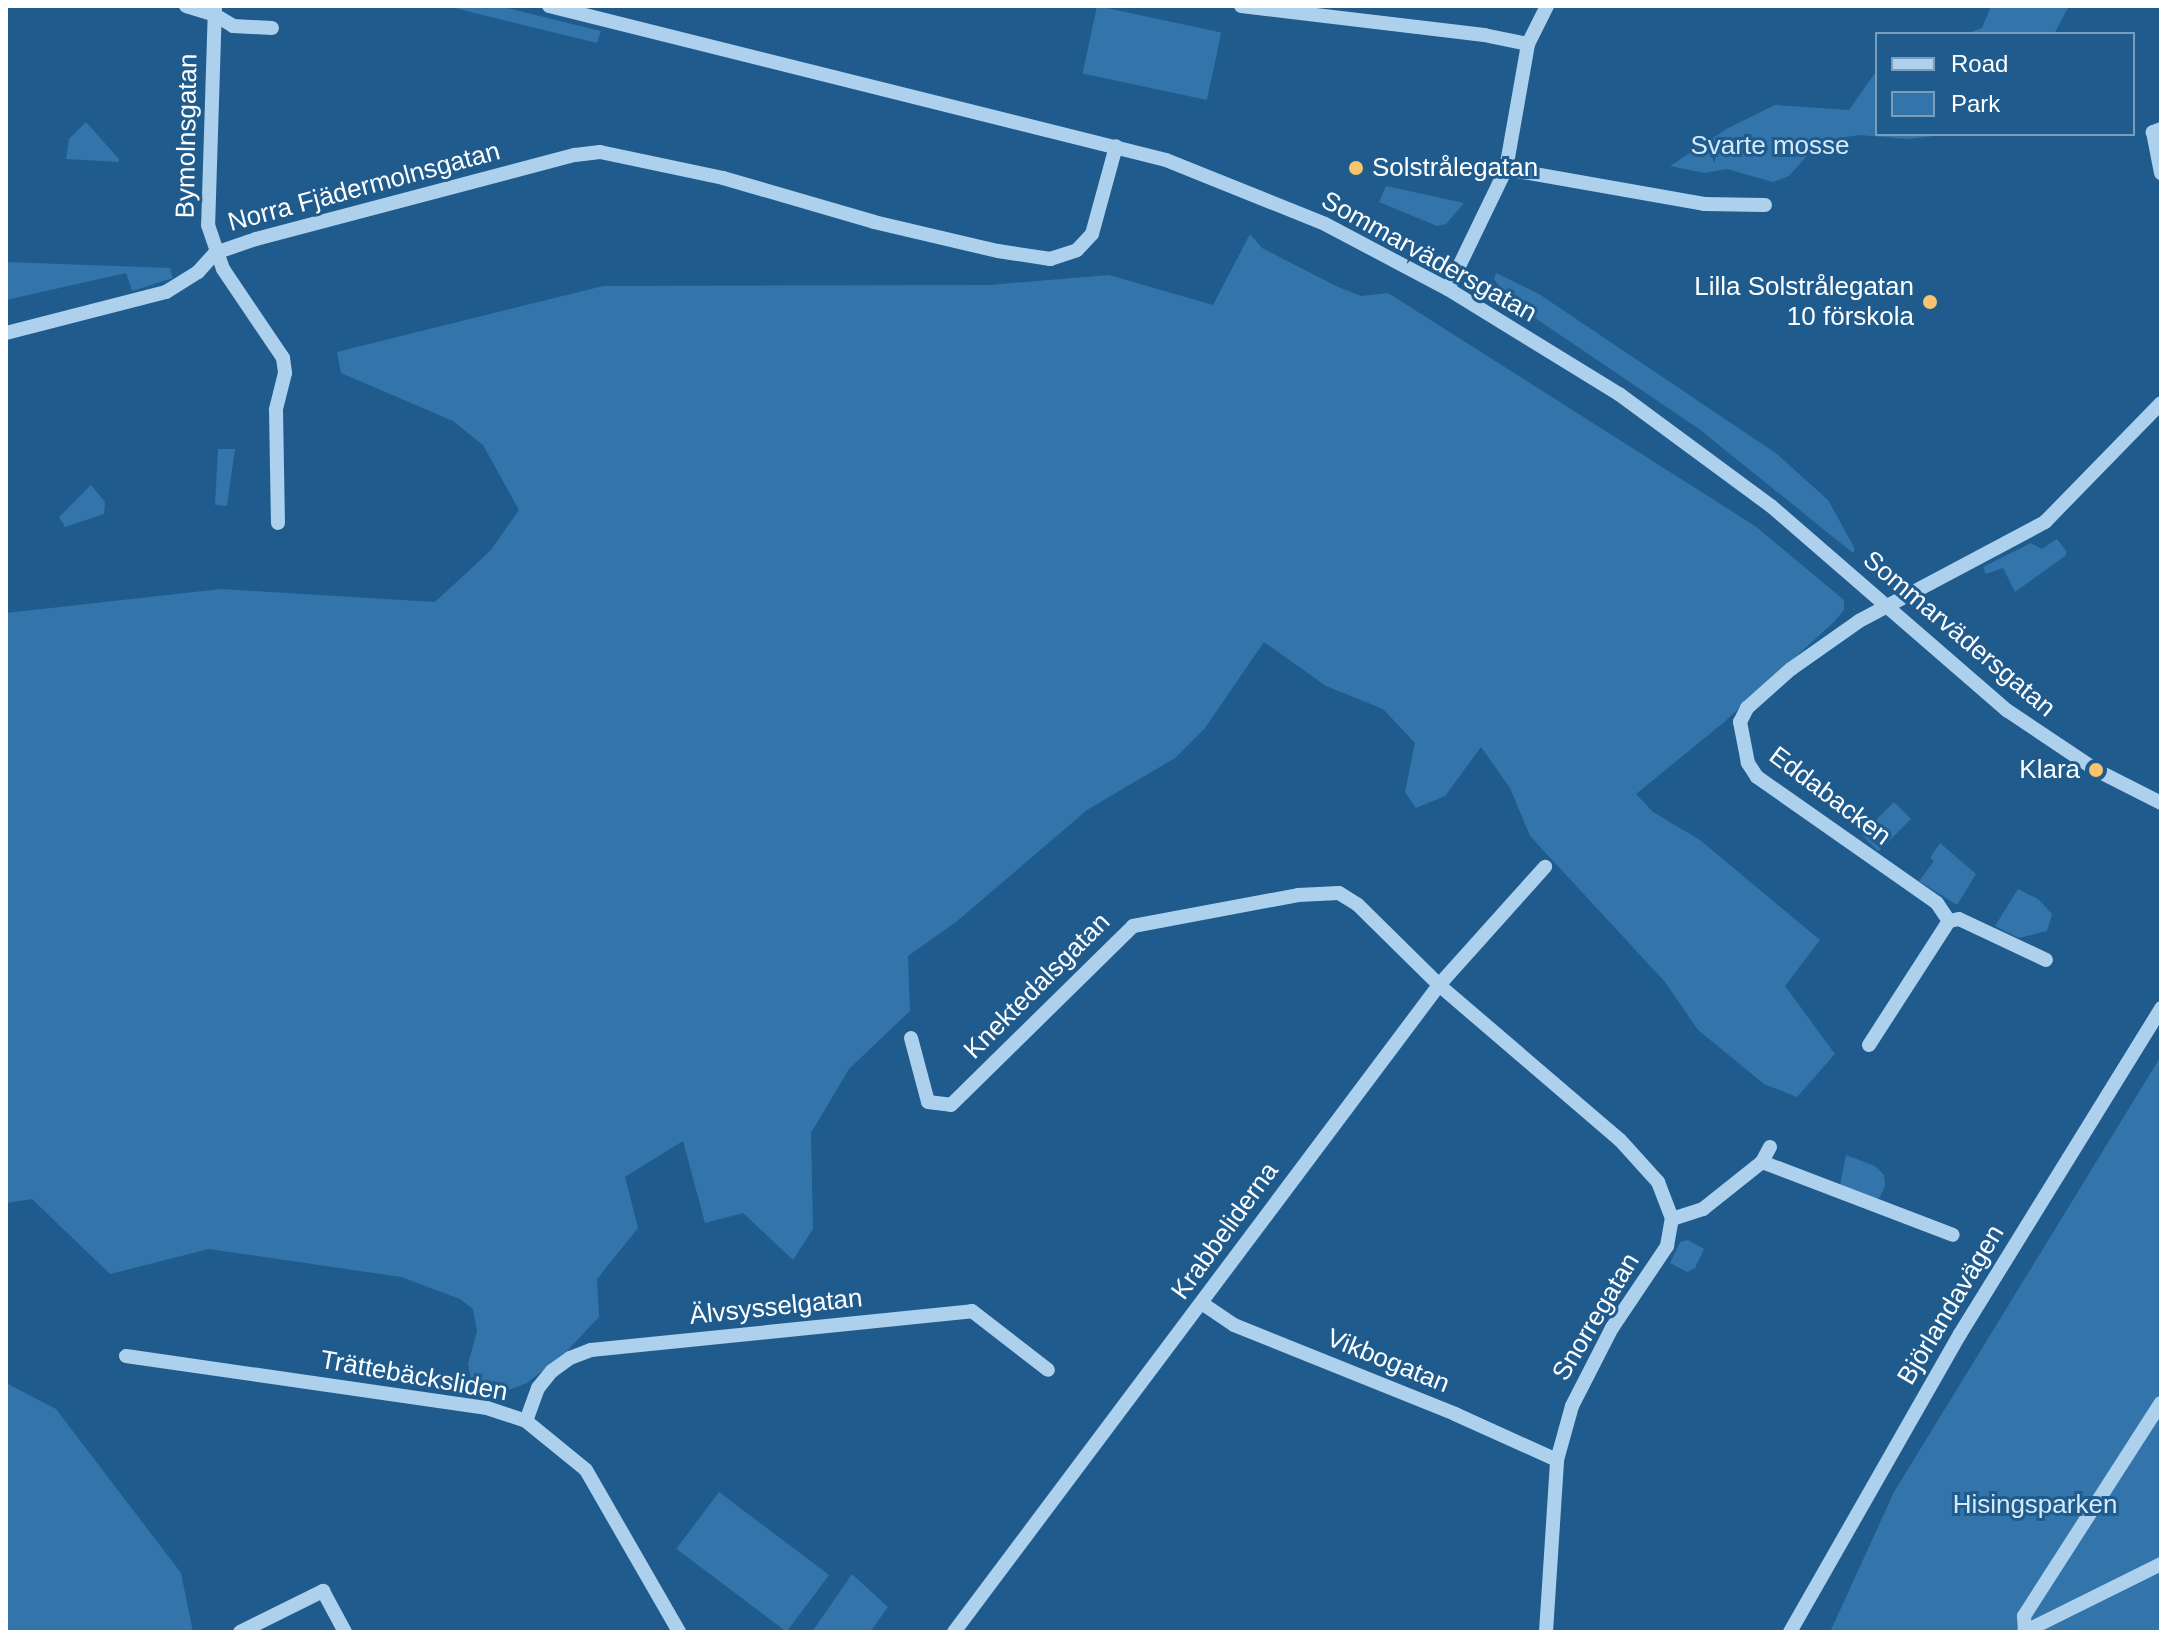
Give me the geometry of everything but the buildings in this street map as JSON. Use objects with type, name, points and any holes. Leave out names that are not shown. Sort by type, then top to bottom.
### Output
[{"type":"street","points":[[186,6],[215,10],[233,26],[272,28]]},
{"type":"street","name":"Sommarvädersgatan","points":[[549,6],[1166,160],[1325,224],[1448,289],[1619,394],[1771,506],[2008,711],[2096,770],[2161,803]]},
{"type":"street","points":[[1241,6],[1484,35],[1528,44]]},
{"type":"street","points":[[1448,289],[1506,169],[1528,44],[1547,6]]},
{"type":"street","name":"Bymolnsgatan","points":[[215,10],[208,225],[215,253],[283,358],[285,373],[276,410],[278,523]]},
{"type":"street","points":[[2161,129],[2153,132],[2161,173]]},
{"type":"street","name":"Norra Fjädermolnsgatan","points":[[6,333],[166,292],[198,272],[215,253],[277,233],[575,155],[608,152],[747,185],[874,222],[998,251],[1050,259],[1077,250],[1092,234],[1116,146]]},
{"type":"street","points":[[1506,169],[1704,204],[1765,205]]},
{"type":"street","name":"Eddabacken","points":[[1949,921],[1937,903],[1757,777],[1748,763],[1740,735],[1740,722],[1747,708],[1791,669],[1884,606],[2045,522],[2161,403]]},
{"type":"street","name":"Krabbeliderna","points":[[954,1632],[1203,1304],[1439,985],[1545,867]]},
{"type":"street","name":"Knektedalsgatan","points":[[911,1038],[928,1102],[951,1105],[1133,926],[1298,895],[1339,893],[1358,905],[1439,985]]},
{"type":"street","points":[[1869,1045],[1949,921],[1959,919],[2046,960]]},
{"type":"street","points":[[1439,985],[1647,1167],[1666,1196],[1672,1219],[1703,1209],[1762,1162],[1770,1147]]},
{"type":"street","name":"Björlandavägen","points":[[1790,1632],[1960,1334],[2161,1008]]},
{"type":"street","points":[[1762,1162],[1953,1235]]},
{"type":"street","name":"Snorregatan","points":[[1546,1632],[1557,1460],[1573,1403],[1612,1328],[1667,1246],[1672,1219]]},
{"type":"street","name":"Vikbogatan","points":[[1203,1304],[1234,1325],[1455,1414],[1557,1460]]},
{"type":"street","name":"Älvsysselgatan","points":[[526,1421],[538,1388],[552,1371],[570,1358],[591,1350],[972,1311],[1048,1370]]},
{"type":"street","name":"Trättebäcksliden","points":[[126,1356],[487,1408],[526,1421],[586,1470],[679,1632]]},
{"type":"street","points":[[2161,1403],[2024,1616],[2024,1632],[2161,1564]]},
{"type":"street","points":[[240,1632],[323,1591],[345,1632]]},
{"type":"green space","points":[[446,6],[499,6],[601,31],[597,43]]},
{"type":"green space","points":[[1097,6],[1221,32],[1207,100],[1083,73]]},
{"type":"green space","points":[[1991,6],[2069,6],[2055,32],[1971,32],[1982,28]]},
{"type":"green space","name":"Svarte mosse","points":[[1875,73],[1875,136],[1935,136],[1908,139],[1859,135],[1820,141],[1789,176],[1773,182],[1727,169],[1704,173],[1670,166],[1728,128],[1775,105],[1849,110]]},
{"type":"green space","points":[[86,122],[119,162],[66,159],[69,139]]},
{"type":"green space","points":[[1386,186],[1464,203],[1446,224],[1437,226],[1379,202]]},
{"type":"green space","points":[[1250,234],[1262,248],[1336,286],[1361,296],[1388,293],[1755,526],[1844,600],[1844,610],[1834,622],[1723,723],[1636,794],[1653,812],[1700,840],[1820,940],[1785,986],[1835,1054],[1797,1097],[1764,1084],[1698,1030],[1665,982],[1530,836],[1510,788],[1481,747],[1445,796],[1416,808],[1405,792],[1415,743],[1383,709],[1326,686],[1264,642],[1205,728],[1175,758],[1087,810],[956,922],[908,956],[910,1011],[849,1069],[811,1133],[813,1229],[793,1260],[743,1213],[705,1223],[683,1141],[625,1177],[638,1228],[597,1279],[599,1317],[566,1352],[527,1383],[506,1391],[473,1390],[468,1364],[477,1331],[473,1309],[460,1299],[401,1277],[209,1249],[110,1274],[32,1199],[6,1203],[6,613],[221,589],[435,602],[491,550],[519,510],[483,445],[453,421],[341,373],[337,352],[603,286],[989,285],[1109,275],[1213,305]]},
{"type":"green space","points":[[6,262],[170,268],[173,278],[132,291],[126,273],[6,300]]},
{"type":"green space","points":[[1496,273],[1539,294],[1777,454],[1828,500],[1855,549],[1853,553],[1699,429],[1510,301],[1494,279]]},
{"type":"green space","points":[[218,449],[235,449],[227,506],[215,505]]},
{"type":"green space","points":[[91,485],[105,502],[104,514],[65,527],[59,517]]},
{"type":"green space","points":[[2057,539],[2067,552],[2065,556],[2015,592],[2003,568],[1986,574],[1983,567],[2031,543],[2042,549]]},
{"type":"green space","points":[[1894,802],[1911,819],[1878,851],[1861,835]]},
{"type":"green space","points":[[1940,843],[1976,874],[1957,905],[1919,881],[1934,861],[1930,858]]},
{"type":"green space","points":[[2018,889],[2038,899],[2052,914],[2047,931],[2019,938],[1995,926]]},
{"type":"green space","name":"Hisingsparken","points":[[2161,1056],[2161,1632],[1830,1632],[1894,1492]]},
{"type":"green space","points":[[1846,1155],[1875,1166],[1884,1175],[1885,1186],[1880,1197],[1877,1199],[1840,1185]]},
{"type":"green space","points":[[1688,1240],[1704,1249],[1695,1268],[1687,1272],[1670,1263],[1680,1242]]},
{"type":"green space","points":[[6,1383],[56,1409],[181,1573],[193,1632],[6,1632]]},
{"type":"green space","points":[[719,1492],[829,1575],[786,1632],[676,1549]]},
{"type":"green space","points":[[852,1574],[888,1607],[870,1632],[812,1632]]},
{"type":"place","name":"Solstrålegatan","points":[[1356,168]]},
{"type":"place","name":"Lilla Solstrålegatan 10 förskola","points":[[1930,302]]},
{"type":"place","name":"Klara","points":[[2096,770]]}]
